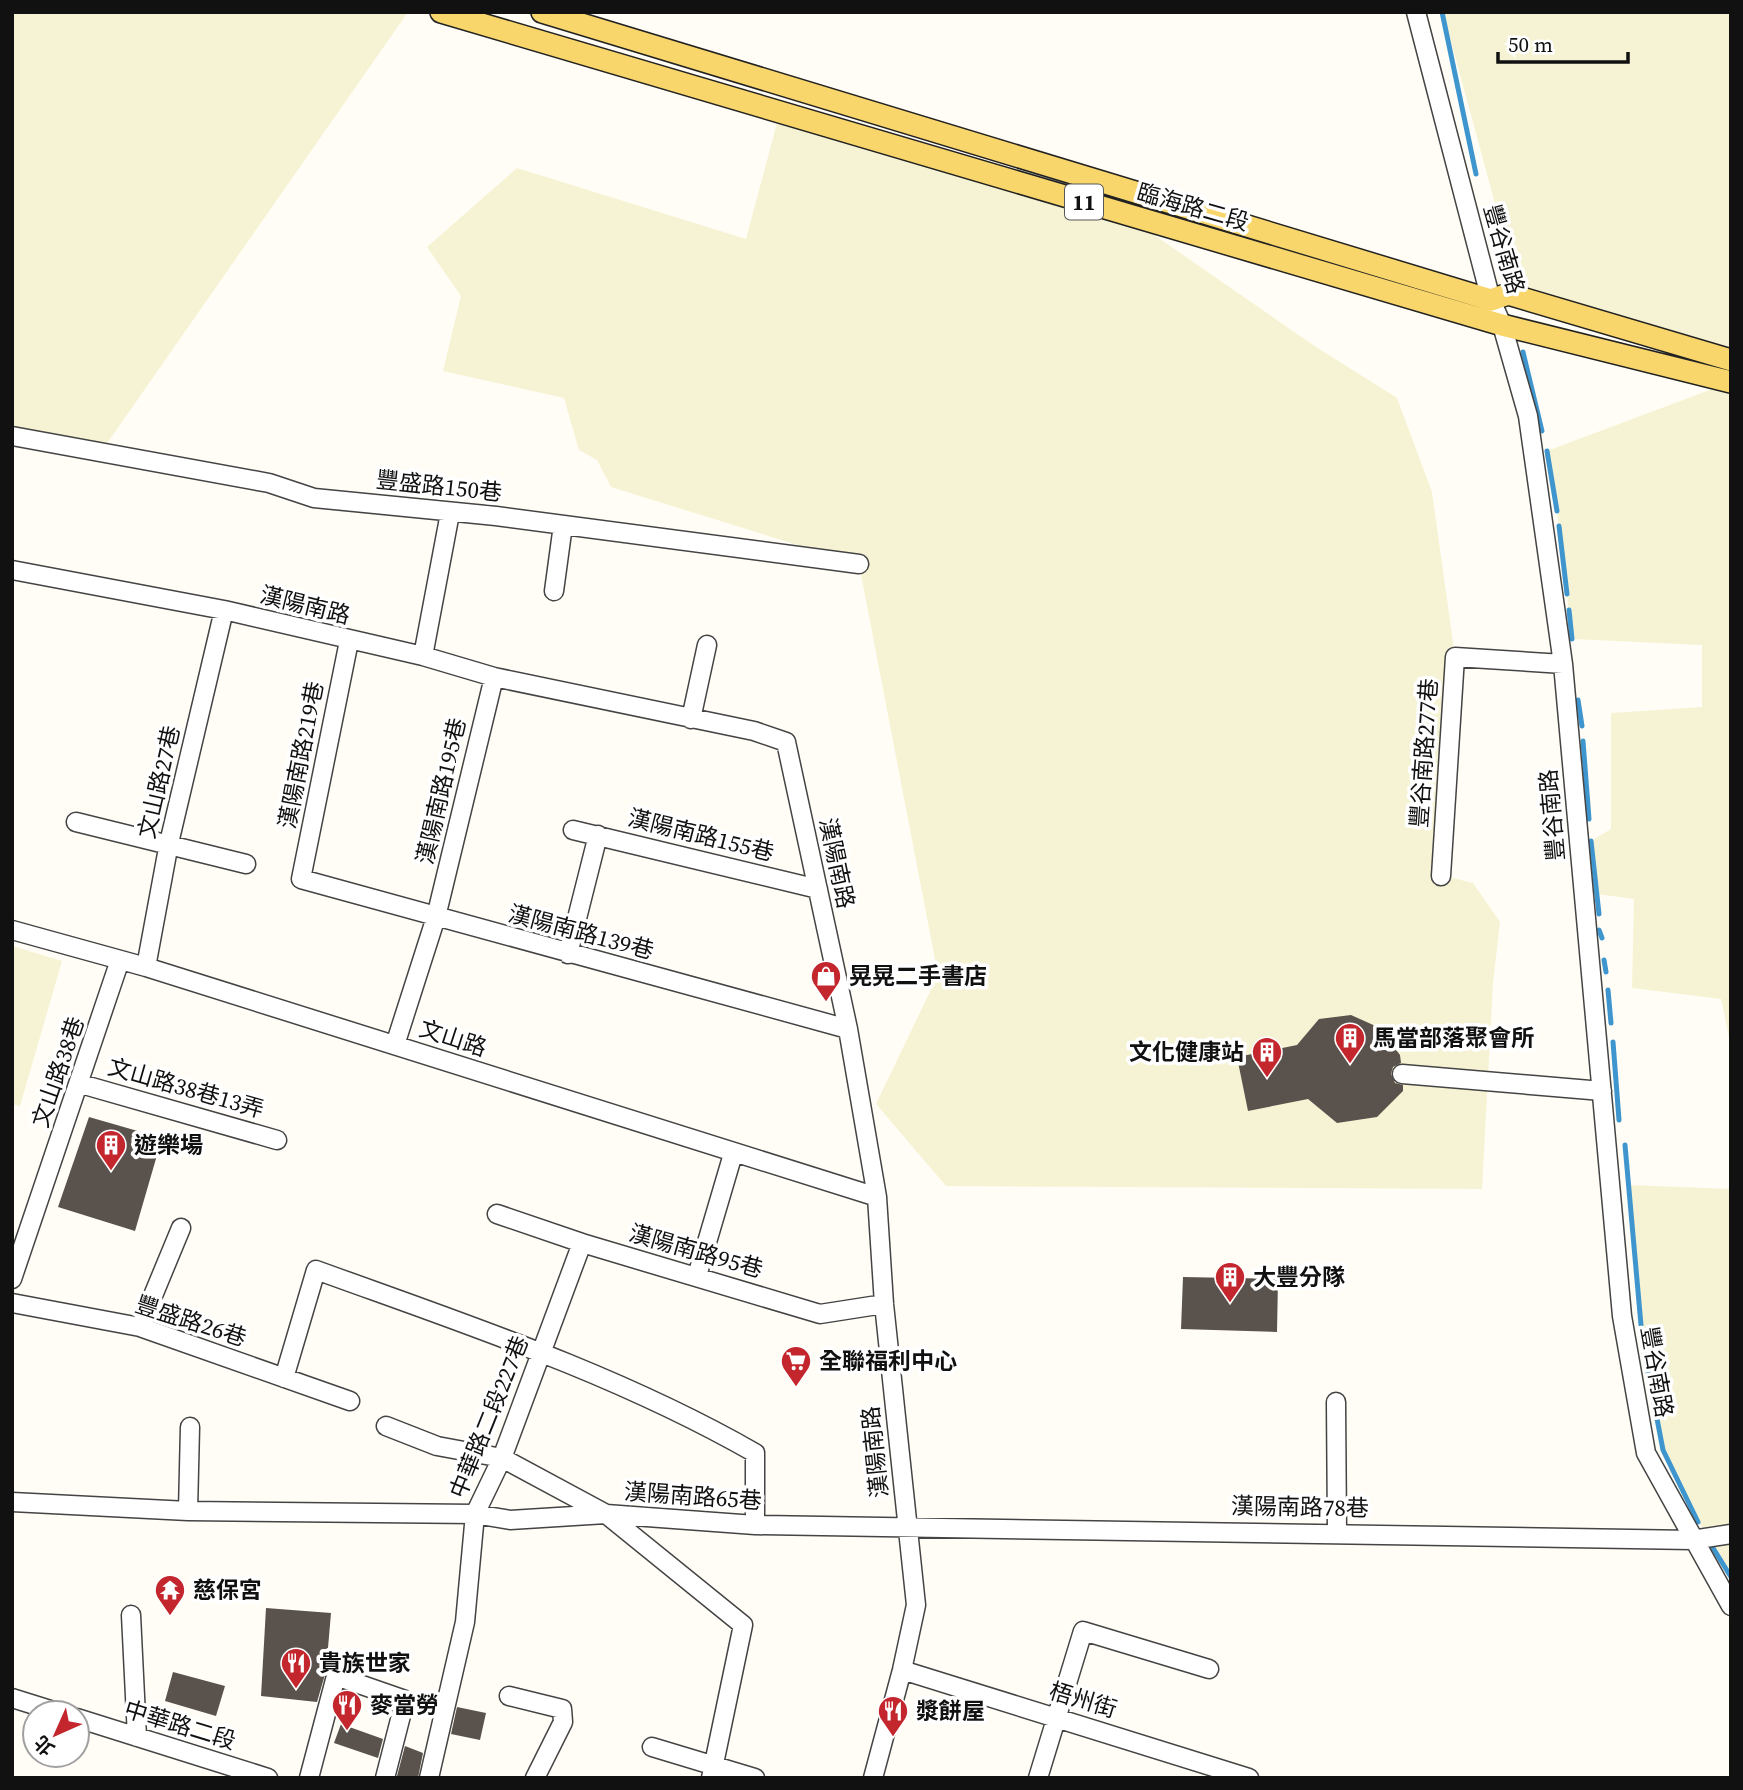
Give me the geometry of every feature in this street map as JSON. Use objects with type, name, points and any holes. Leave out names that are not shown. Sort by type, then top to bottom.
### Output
[{"type":"main road","name":"臨海路二段","points":[[441,12],[1502,325],[1731,382]]},
{"type":"main road","name":"臨海路二段","points":[[542,12],[1491,300],[1508,294],[1731,360]]},
{"type":"street","name":"豐谷南路","points":[[1416,12],[1491,300],[1502,325],[1528,416],[1563,664],[1622,1316],[1646,1453],[1731,1606]]},
{"type":"street","name":"豐盛路150巷","points":[[14,442],[269,483],[314,498],[563,525],[859,564]]},
{"type":"street","points":[[423,656],[450,513]]},
{"type":"street","points":[[554,591],[563,525]]},
{"type":"street","name":"漢陽南路","points":[[12,570],[224,610],[423,656],[494,677],[754,731],[786,742],[848,1029],[877,1196],[884,1304],[916,1605],[873,1778]]},
{"type":"street","name":"文山路27巷","points":[[146,967],[169,843],[224,610]]},
{"type":"street","name":"漢陽南路219巷","points":[[301,879],[349,641]]},
{"type":"street","points":[[691,719],[707,645]]},
{"type":"street","name":"豐谷南路277巷","points":[[1441,876],[1455,657],[1563,664]]},
{"type":"street","name":"漢陽南路195巷","points":[[394,1045],[436,917],[494,677]]},
{"type":"street","points":[[76,822],[246,864]]},
{"type":"street","name":"漢陽南路155巷","points":[[573,830],[818,889]]},
{"type":"street","points":[[568,954],[598,835]]},
{"type":"street","name":"漢陽南路139巷","points":[[301,879],[848,1029]]},
{"type":"street","name":"文山路","points":[[12,930],[146,967],[733,1154],[877,1196]]},
{"type":"street","name":"文山路38巷","points":[[12,1279],[81,1083],[120,960]]},
{"type":"street","points":[[1402,1074],[1602,1091]]},
{"type":"street","name":"文山路38巷13弄","points":[[81,1083],[277,1140]]},
{"type":"street","points":[[697,1276],[733,1154]]},
{"type":"street","name":"漢陽南路95巷","points":[[497,1214],[582,1244],[820,1314],[884,1304]]},
{"type":"street","points":[[139,1327],[181,1228]]},
{"type":"street","name":"中華路二段227巷","points":[[429,1778],[466,1622],[475,1514],[502,1458],[582,1244]]},
{"type":"street","points":[[284,1378],[316,1270],[543,1352],[724,1435],[755,1452],[755,1525]]},
{"type":"street","name":"豐盛路26巷","points":[[12,1303],[139,1327],[350,1401]]},
{"type":"street","points":[[1336,1402],[1336,1532]]},
{"type":"street","points":[[387,1426],[437,1446],[502,1458],[606,1514],[743,1625],[712,1772]]},
{"type":"street","points":[[188,1511],[190,1427]]},
{"type":"street","name":"漢陽南路65巷","points":[[12,1502],[188,1511],[475,1514],[510,1520],[606,1514],[755,1525],[908,1525]]},
{"type":"street","name":"漢陽南路78巷","points":[[908,1525],[1692,1540],[1731,1534]]},
{"type":"street","points":[[131,1615],[137,1737]]},
{"type":"street","points":[[1038,1778],[1083,1631],[1209,1668]]},
{"type":"street","name":"梧州街","points":[[902,1670],[1250,1778]]},
{"type":"street","points":[[309,1778],[336,1676],[405,1700],[385,1778]]},
{"type":"street","points":[[509,1696],[562,1709],[563,1722],[535,1778]]},
{"type":"street","name":"中華路二段","points":[[91,1722],[137,1737],[213,1770],[268,1778]]},
{"type":"street","points":[[652,1747],[712,1772],[755,1778]]},
{"type":"shaded area","points":[[12,12],[408,12],[101,452],[12,436]]},
{"type":"shaded area","points":[[1443,12],[1731,12],[1731,355],[1519,292]]},
{"type":"shaded area","points":[[780,112],[1124,214],[1313,345],[1397,398],[1432,492],[1455,657],[1441,875],[1473,883],[1500,922],[1493,983],[1482,1189],[946,1186],[876,1104],[938,975],[859,564],[611,487],[597,460],[579,450],[564,398],[443,371],[461,296],[427,247],[517,168],[746,239]]},
{"type":"shaded area","points":[[1731,382],[1731,1046],[1721,999],[1632,988],[1634,899],[1597,894],[1591,841],[1611,829],[1611,713],[1702,707],[1702,645],[1572,639],[1547,451]]},
{"type":"shaded area","points":[[12,946],[62,961],[20,1106],[12,1104]]},
{"type":"shaded area","points":[[1629,1185],[1731,1189],[1731,1577],[1713,1548],[1710,1536],[1698,1522],[1663,1450],[1643,1346]]},
{"type":"building","name":"馬當部落聚會所","points":[[1351,1015],[1380,1028],[1400,1055],[1401,1063],[1393,1067],[1391,1074],[1395,1083],[1403,1085],[1403,1091],[1377,1117],[1337,1123],[1308,1099],[1248,1111],[1237,1057],[1297,1045],[1319,1019]]},
{"type":"building","name":"遊樂場","points":[[89,1117],[162,1138],[135,1231],[58,1207]]},
{"type":"building","name":"大豐分隊","points":[[1183,1277],[1278,1279],[1277,1332],[1181,1329]]},
{"type":"building","points":[[266,1608],[331,1613],[326,1671],[317,1702],[261,1696]]},
{"type":"building","points":[[173,1672],[225,1686],[216,1716],[165,1701]]},
{"type":"building","points":[[457,1707],[486,1713],[480,1740],[451,1734]]},
{"type":"building","points":[[341,1724],[383,1739],[378,1758],[334,1743]]},
{"type":"building","points":[[405,1746],[423,1753],[418,1778],[397,1776]]},
{"type":"waterway","points":[[1442,12],[1476,174]]},
{"type":"waterway","points":[[1486,211],[1515,278]]},
{"type":"waterway","points":[[1523,352],[1542,431]]},
{"type":"waterway","points":[[1547,451],[1557,511]]},
{"type":"waterway","points":[[1559,526],[1567,594]]},
{"type":"waterway","points":[[1569,610],[1572,639]]},
{"type":"waterway","points":[[1578,700],[1582,726]]},
{"type":"waterway","points":[[1583,741],[1589,819]]},
{"type":"waterway","points":[[1591,841],[1599,914]]},
{"type":"waterway","points":[[1599,930],[1602,938]]},
{"type":"waterway","points":[[1604,960],[1606,972]]},
{"type":"waterway","points":[[1608,990],[1611,1023]]},
{"type":"waterway","points":[[1613,1042],[1619,1120]]},
{"type":"waterway","points":[[1625,1145],[1641,1325]]},
{"type":"waterway","points":[[1643,1346],[1663,1450],[1698,1522]]},
{"type":"waterway","points":[[1713,1548],[1731,1577]]},
{"type":"place","name":"晃晃二手書店","points":[[826,1003]]},
{"type":"place","name":"馬當部落聚會所","points":[[1350,1065]]},
{"type":"place","name":"文化健康站","points":[[1267,1079]]},
{"type":"place","name":"遊樂場","points":[[111,1172]]},
{"type":"place","name":"大豐分隊","points":[[1230,1304]]},
{"type":"place","name":"全聯福利中心","points":[[796,1388]]},
{"type":"place","name":"慈保宮","points":[[170,1617]]},
{"type":"place","name":"貴族世家","points":[[296,1690]]},
{"type":"place","name":"麥當勞","points":[[347,1732]]},
{"type":"place","name":"漿餅屋","points":[[893,1738]]}]
